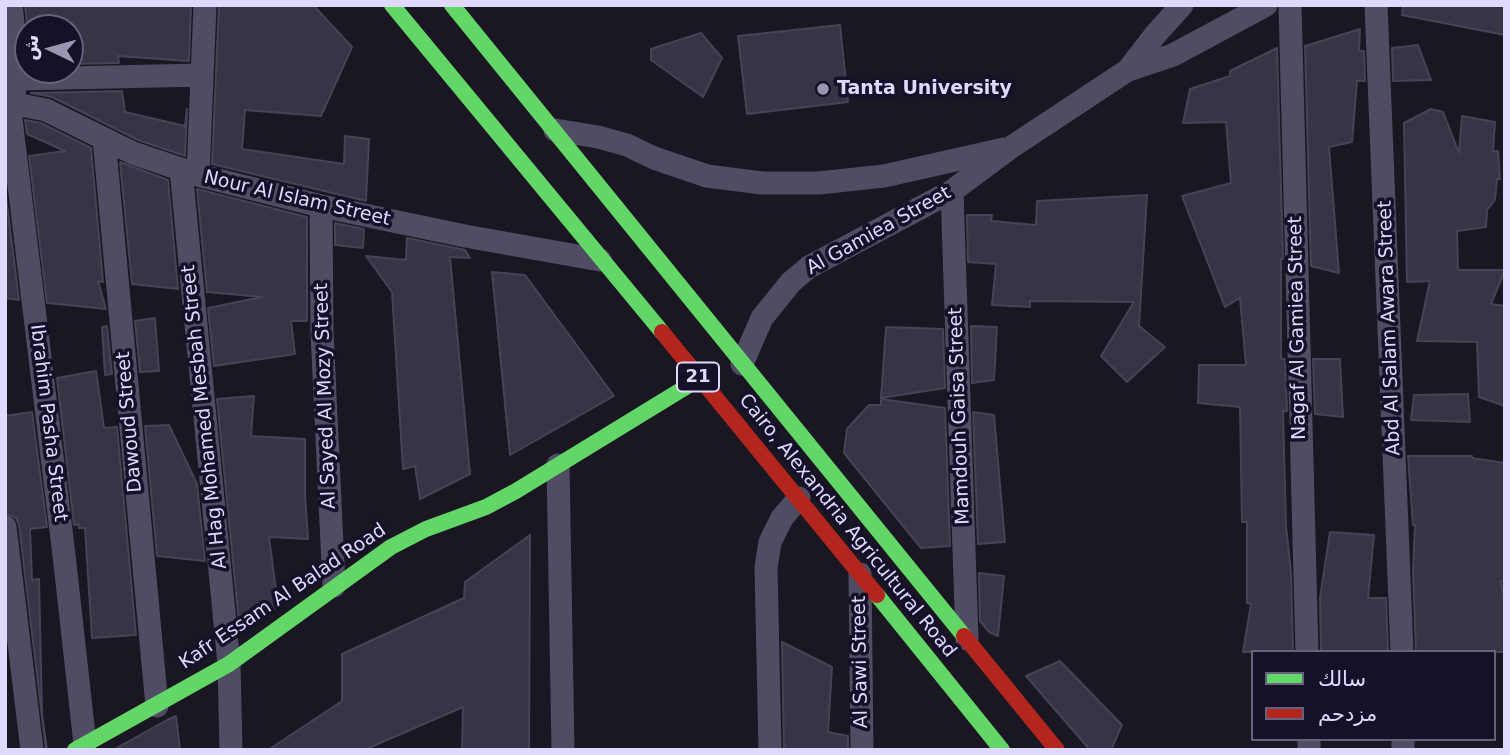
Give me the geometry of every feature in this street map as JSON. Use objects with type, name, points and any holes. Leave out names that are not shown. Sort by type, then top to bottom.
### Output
[{"type":"main road","name":"Cairo, Alexandria Agricultural Road","points":[[393,5],[600,260],[799,498],[1002,750]]},
{"type":"main road","name":"Cairo, Alexandria Agricultural Road","points":[[452,5],[1057,750]]},
{"type":"main road","name":"Kafr Essam Al Balad Road","points":[[92,745],[229,664],[391,547],[426,529],[486,507],[699,379]]},
{"type":"street","points":[[11,5],[14,33]]},
{"type":"street","name":"Al Hag Mohamed Mesbah Street","points":[[205,5],[202,75],[190,173],[229,664],[231,750]]},
{"type":"street","name":"Al Gamiea Street","points":[[742,364],[762,318],[791,282],[809,267],[952,191],[1010,148],[1128,70],[1182,5]]},
{"type":"street","points":[[1128,70],[1173,54],[1266,5]]},
{"type":"street","name":"Nagaf Al Gamiea Street","points":[[1290,5],[1307,650]]},
{"type":"street","name":"Abd Al Salam Awara Street","points":[[1376,5],[1402,650]]},
{"type":"street","points":[[84,78],[202,75]]},
{"type":"street","points":[[7,103],[16,84]]},
{"type":"street","name":"Nour Al Islam Street","points":[[7,103],[46,110],[132,153],[190,173],[321,206],[600,260]]},
{"type":"street","name":"Ibrahim Pasha Street","points":[[7,103],[92,745]]},
{"type":"street","name":"Al Gamiea Street","points":[[555,130],[626,145],[654,158],[707,176],[771,184],[819,183],[884,176],[1010,148]]},
{"type":"street","name":"Dawoud Street","points":[[104,139],[157,706]]},
{"type":"street","name":"Mamdouh Gaisa Street","points":[[952,191],[967,641]]},
{"type":"street","name":"Al Sayed Al Mozy Street","points":[[321,206],[322,332],[334,586]]},
{"type":"street","points":[[558,466],[562,750]]},
{"type":"street","points":[[770,750],[766,568],[771,542],[782,519],[799,498]]},
{"type":"street","points":[[5,527],[32,750]]},
{"type":"street","name":"Al Sawi Street","points":[[860,574],[862,750]]},
{"type":"building","points":[[25,5],[191,5],[189,61],[118,56],[119,63],[84,64],[84,14],[26,14]]},
{"type":"building","points":[[219,5],[313,5],[352,47],[321,116],[245,110],[242,149],[344,164],[345,136],[369,139],[366,201],[212,164]]},
{"type":"building","points":[[1403,5],[1505,5],[1505,35],[1402,15]]},
{"type":"building","points":[[840,25],[848,102],[747,114],[738,36]]},
{"type":"building","points":[[1360,29],[1359,51],[1364,51],[1365,81],[1357,81],[1352,142],[1329,147],[1339,273],[1311,266],[1305,46]]},
{"type":"building","points":[[701,33],[722,58],[703,97],[651,60],[651,49]]},
{"type":"building","points":[[1418,45],[1431,80],[1393,81],[1392,48]]},
{"type":"building","points":[[1277,48],[1283,259],[1281,359],[1285,359],[1287,411],[1283,411],[1286,526],[1291,572],[1293,650],[1243,652],[1251,604],[1247,603],[1247,522],[1242,522],[1240,407],[1198,403],[1199,365],[1246,365],[1240,298],[1225,307],[1182,196],[1231,183],[1226,122],[1183,123],[1190,89],[1230,76],[1230,71]]},
{"type":"building","points":[[122,91],[125,112],[185,126],[187,109],[185,156],[138,140],[52,97],[31,93]]},
{"type":"building","points":[[1431,109],[1443,112],[1459,153],[1462,116],[1495,122],[1493,151],[1498,151],[1500,179],[1497,179],[1495,200],[1487,210],[1486,227],[1457,231],[1458,270],[1505,270],[1491,304],[1505,306],[1505,406],[1479,397],[1477,342],[1417,341],[1430,281],[1407,282],[1404,123]]},
{"type":"building","points":[[25,120],[41,123],[91,148],[103,282],[98,281],[106,309],[47,303],[29,156],[65,151],[27,134]]},
{"type":"building","points":[[120,162],[168,180],[178,289],[132,284]]},
{"type":"building","points":[[5,188],[19,300],[5,298]]},
{"type":"building","points":[[197,189],[307,217],[307,321],[291,321],[295,354],[214,366],[208,308],[262,297],[207,292]]},
{"type":"building","points":[[1147,195],[1139,326],[1165,347],[1127,382],[1101,356],[1134,302],[1030,301],[1030,307],[992,305],[996,264],[968,262],[967,215],[992,215],[991,221],[1036,225],[1037,201]]},
{"type":"building","points":[[335,223],[364,229],[363,248],[335,245]]},
{"type":"building","points":[[407,238],[465,250],[470,258],[450,257],[470,474],[420,499],[415,466],[403,469],[392,292],[366,256],[406,260]]},
{"type":"building","points":[[492,272],[525,275],[614,396],[510,455]]},
{"type":"building","points":[[155,318],[159,371],[140,372],[135,321]]},
{"type":"building","points":[[107,326],[112,374],[105,375],[102,327]]},
{"type":"building","points":[[971,326],[997,327],[994,380],[972,383]]},
{"type":"building","points":[[886,327],[943,329],[945,388],[881,398]]},
{"type":"building","points":[[1313,359],[1340,359],[1343,417],[1315,414]]},
{"type":"building","points":[[96,371],[104,428],[117,427],[136,635],[92,638],[85,528],[74,525],[57,378]]},
{"type":"building","points":[[1468,394],[1470,422],[1411,420],[1414,395]]},
{"type":"building","points":[[254,396],[251,436],[305,439],[308,539],[269,537],[278,606],[240,633],[217,399]]},
{"type":"building","points":[[881,399],[945,408],[950,546],[921,548],[844,453],[847,429],[869,405],[881,405]]},
{"type":"building","points":[[32,412],[47,527],[30,529],[32,580],[39,579],[42,714],[47,750],[46,750],[19,525],[16,518],[5,513],[5,416]]},
{"type":"building","points":[[973,412],[994,415],[1005,542],[978,544]]},
{"type":"building","points":[[169,425],[197,484],[205,561],[157,556],[145,426]]},
{"type":"building","points":[[1408,456],[1472,456],[1505,463],[1505,581],[1501,581],[1505,607],[1505,652],[1416,650],[1413,525]]},
{"type":"building","points":[[1330,532],[1374,535],[1368,598],[1386,598],[1388,650],[1321,650],[1320,598]]},
{"type":"building","points":[[530,535],[529,750],[462,750],[463,707],[364,750],[268,750],[342,701],[342,654],[464,598],[465,582]]},
{"type":"building","points":[[979,573],[1004,576],[998,636],[989,632],[980,621]]},
{"type":"building","points":[[782,642],[832,667],[828,732],[848,736],[848,750],[784,750]]},
{"type":"building","points":[[1060,661],[1122,725],[1111,750],[1090,750],[1026,676]]},
{"type":"building","points":[[176,716],[180,750],[113,750],[167,720]]},
{"type":"traffic: fast","points":[[392,5],[662,332]]},
{"type":"traffic: fast","points":[[452,5],[964,636]]},
{"type":"traffic: fast","points":[[75,750],[229,664],[391,547],[426,529],[486,507],[516,491],[699,379]]},
{"type":"traffic: fast","points":[[877,595],[1002,750]]},
{"type":"traffic: jam","points":[[662,332],[877,595]]},
{"type":"traffic: jam","points":[[964,636],[1057,750]]},
{"type":"place","name":"Tanta University","points":[[823,89]]}]
